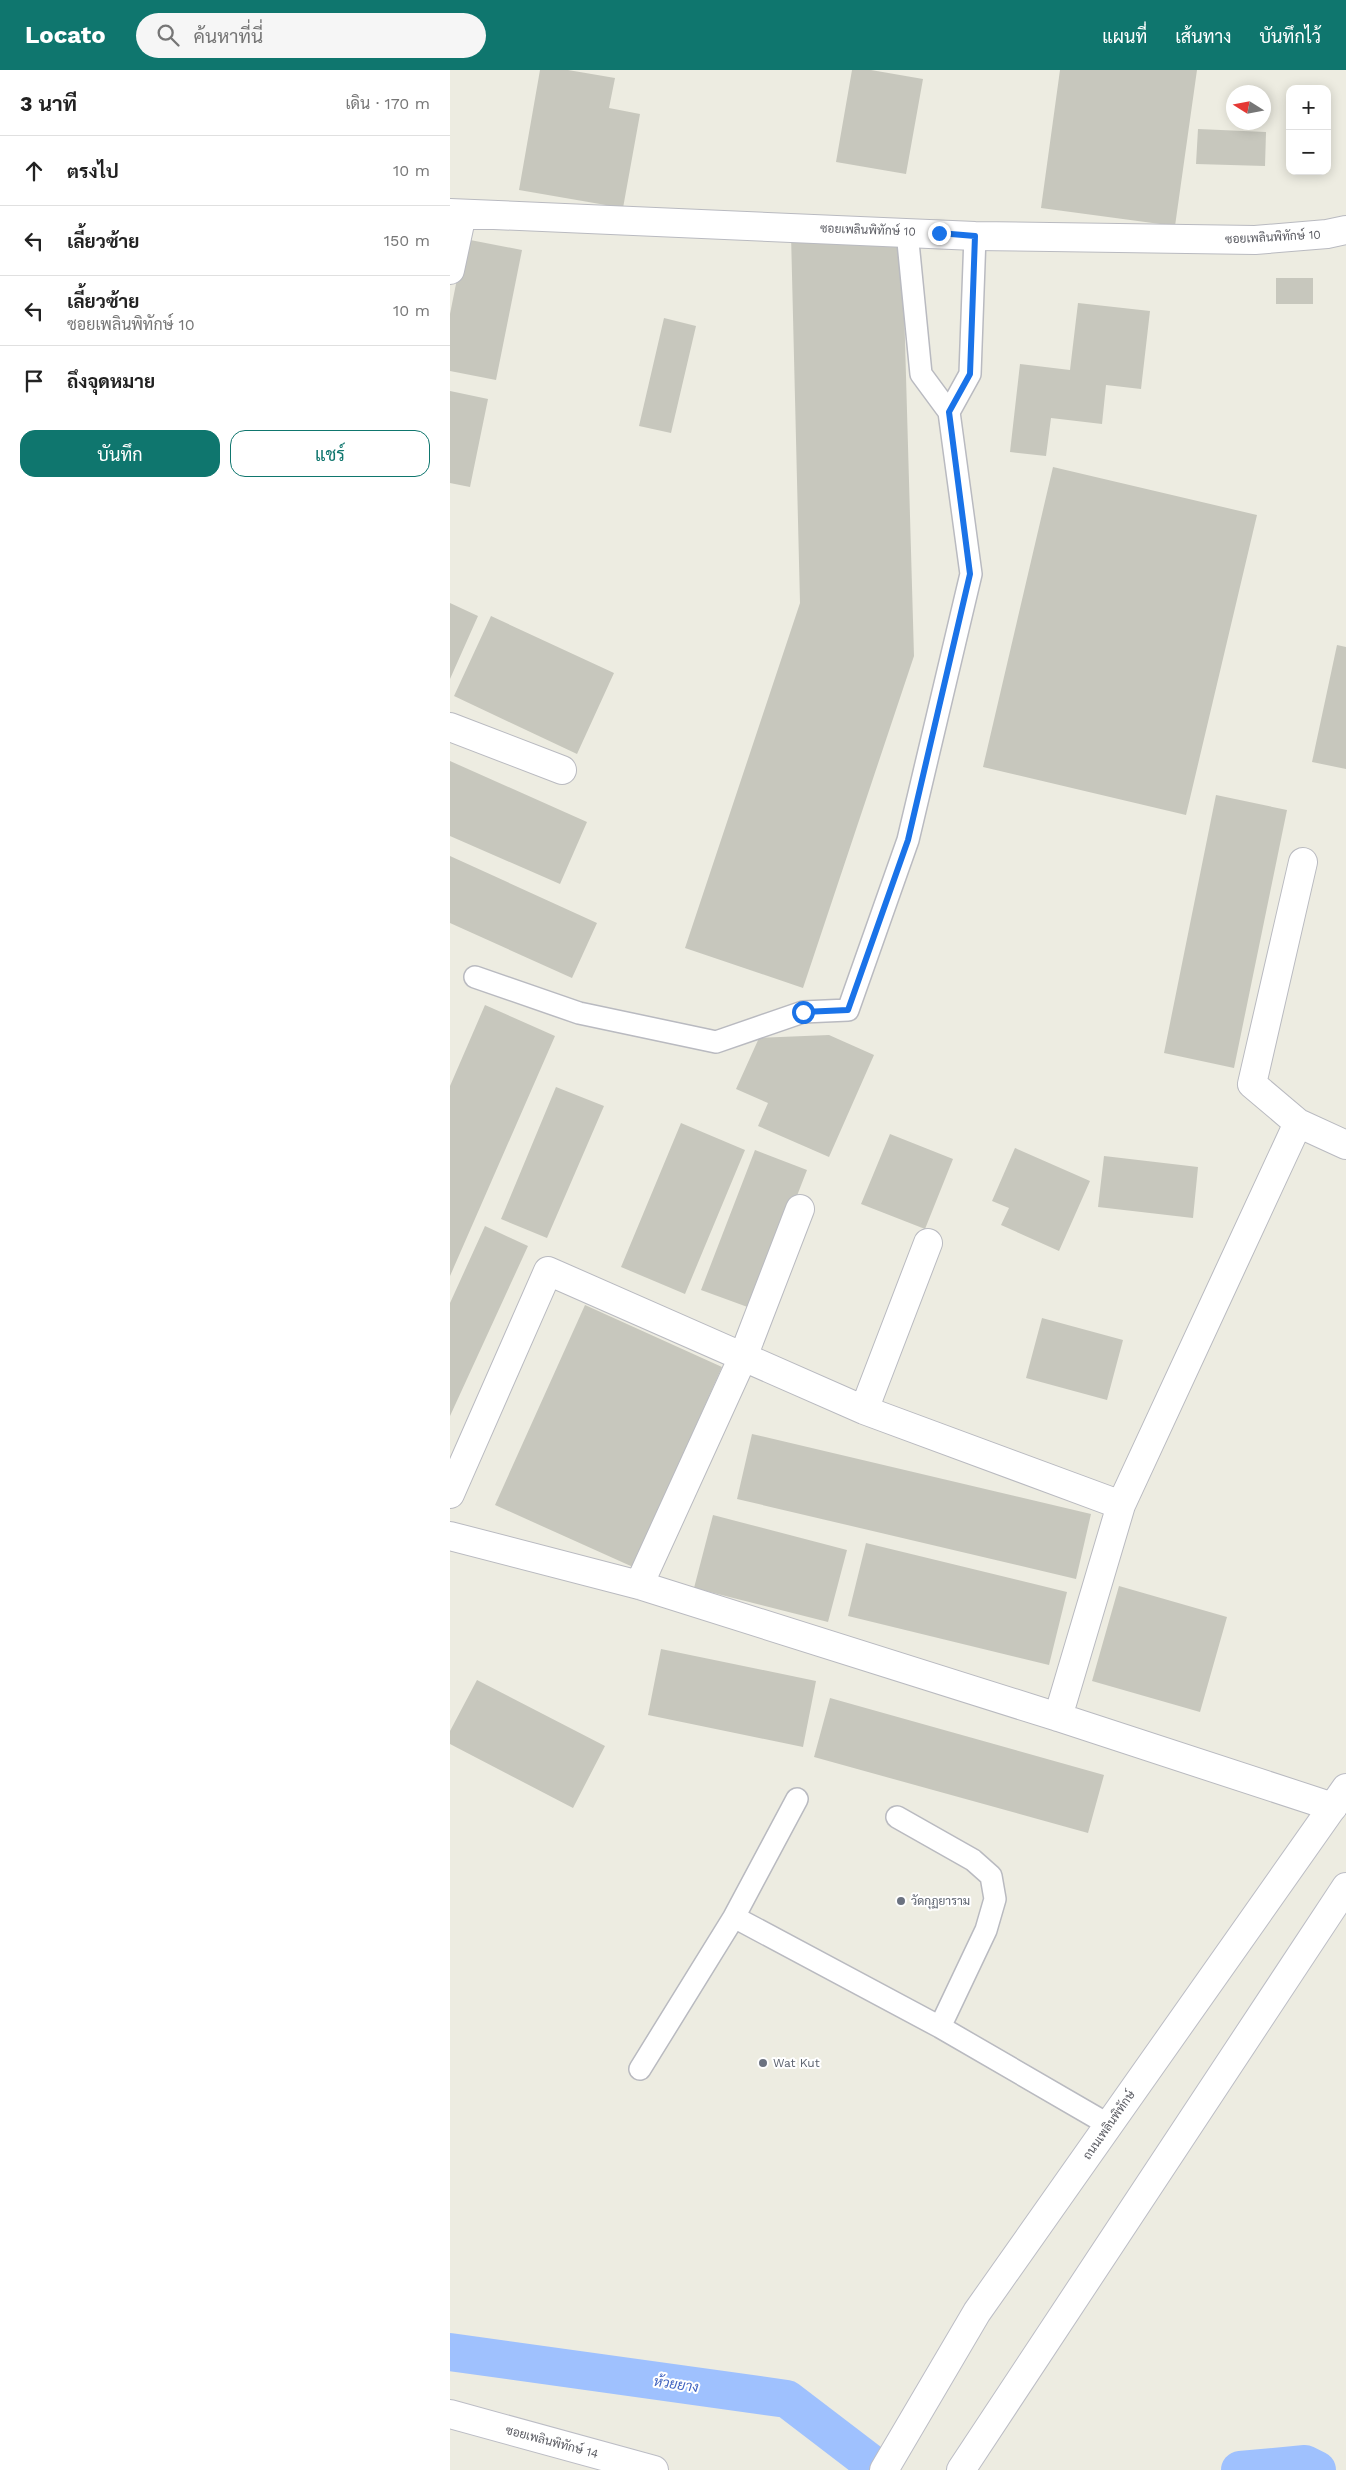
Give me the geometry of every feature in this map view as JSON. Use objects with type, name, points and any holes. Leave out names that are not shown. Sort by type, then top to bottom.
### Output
[{"type":"street","name":"ซอยเพลินพิทักษ์ 10","points":[[456,213],[975,236],[1255,240],[1327,234],[1346,230]]},
{"type":"street","points":[[450,270],[456,213]]},
{"type":"street","points":[[450,727],[562,770]]},
{"type":"street","points":[[1303,862],[1252,1084],[1298,1123],[1346,1143]]},
{"type":"street","points":[[1058,1717],[1120,1505],[1298,1123]]},
{"type":"street","points":[[639,1585],[743,1357],[800,1209]]},
{"type":"street","points":[[864,1410],[928,1242]]},
{"type":"street","points":[[450,1494],[548,1271],[864,1410],[1120,1505]]},
{"type":"street","points":[[450,1536],[639,1585],[1058,1717],[1340,1797]]},
{"type":"street","name":"ถนนเพลินพิทักษ์","points":[[884,2470],[977,2312],[1340,1797]]},
{"type":"street","points":[[962,2470],[1346,1887]]},
{"type":"street","name":"ซอยเพลินพิทักษ์ 14","points":[[450,2414],[654,2470]]},
{"type":"lane","points":[[475,977],[579,1013],[716,1042],[803,1012],[848,1010],[908,840],[970,574],[949,412],[920,374],[907,232]]},
{"type":"lane","points":[[949,412],[970,374],[975,236]]},
{"type":"lane","points":[[640,2069],[734,1917],[798,1799]]},
{"type":"lane","points":[[897,1817],[972,1860],[991,1876],[995,1899],[986,1930],[940,2027]]},
{"type":"lane","points":[[734,1917],[940,2027],[1109,2125]]},
{"type":"building","points":[[540,70],[568,70],[615,78],[609,108],[640,114],[623,208],[519,190]]},
{"type":"building","points":[[852,70],[871,70],[923,79],[906,174],[836,162]]},
{"type":"building","points":[[1060,70],[1197,70],[1175,226],[1041,208]]},
{"type":"building","points":[[1198,129],[1266,132],[1265,166],[1196,164]]},
{"type":"building","points":[[791,234],[902,236],[914,656],[803,988],[685,948],[800,603]]},
{"type":"building","points":[[465,239],[522,250],[496,380],[450,371],[450,314]]},
{"type":"building","points":[[1276,278],[1313,278],[1313,304],[1276,304]]},
{"type":"building","points":[[1078,303],[1150,311],[1141,389],[1106,385],[1102,424],[1051,418],[1046,456],[1010,452],[1020,364],[1070,370]]},
{"type":"building","points":[[664,318],[696,326],[671,433],[639,426]]},
{"type":"building","points":[[450,391],[488,399],[470,487],[450,483]]},
{"type":"building","points":[[1053,467],[1257,515],[1186,815],[983,767]]},
{"type":"building","points":[[450,603],[478,616],[450,679]]},
{"type":"building","points":[[491,616],[614,673],[577,754],[454,696]]},
{"type":"building","points":[[1337,645],[1346,647],[1346,769],[1312,762]]},
{"type":"building","points":[[450,761],[587,822],[560,884],[450,836]]},
{"type":"building","points":[[1216,795],[1287,810],[1234,1068],[1164,1053]]},
{"type":"building","points":[[450,856],[597,923],[572,978],[450,923]]},
{"type":"building","points":[[485,1005],[555,1036],[450,1276],[450,1086]]},
{"type":"building","points":[[829,1035],[874,1055],[829,1157],[758,1126],[768,1103],[736,1089],[759,1038]]},
{"type":"building","points":[[556,1087],[604,1106],[547,1238],[501,1219]]},
{"type":"building","points":[[681,1123],[745,1150],[685,1294],[621,1267]]},
{"type":"building","points":[[890,1134],[953,1159],[925,1229],[861,1204]]},
{"type":"building","points":[[1015,1148],[1090,1181],[1059,1251],[1001,1225],[1009,1208],[992,1201]]},
{"type":"building","points":[[755,1150],[807,1170],[753,1309],[701,1290]]},
{"type":"building","points":[[1104,1156],[1198,1167],[1193,1218],[1098,1207]]},
{"type":"building","points":[[485,1226],[528,1246],[450,1416],[450,1303]]},
{"type":"building","points":[[585,1305],[722,1367],[633,1567],[495,1505]]},
{"type":"building","points":[[1042,1318],[1123,1340],[1107,1400],[1026,1378]]},
{"type":"building","points":[[752,1434],[1091,1514],[1076,1579],[737,1499]]},
{"type":"building","points":[[713,1515],[847,1550],[828,1622],[694,1588]]},
{"type":"building","points":[[866,1543],[1067,1592],[1049,1665],[848,1616]]},
{"type":"building","points":[[1119,1586],[1227,1617],[1200,1712],[1092,1681]]},
{"type":"building","points":[[661,1649],[816,1681],[803,1747],[648,1715]]},
{"type":"building","points":[[477,1680],[605,1746],[573,1808],[450,1744],[450,1731]]},
{"type":"building","points":[[830,1698],[1104,1775],[1088,1833],[814,1757]]},
{"type":"waterway","name":"ห้วยยาง","points":[[450,2352],[787,2399],[880,2470]]},
{"type":"waterway","name":"ห้วยยาง","points":[[1240,2470],[1305,2464],[1317,2470]]},
{"type":"place","name":"วัดกุฏยาราม","points":[[901,1901]]},
{"type":"place","name":"Wat Kut","points":[[763,2063]]},
{"type":"route","points":[[803,1012],[848,1010],[908,840],[970,574],[949,412],[970,374],[975,236],[939,233]]}]
